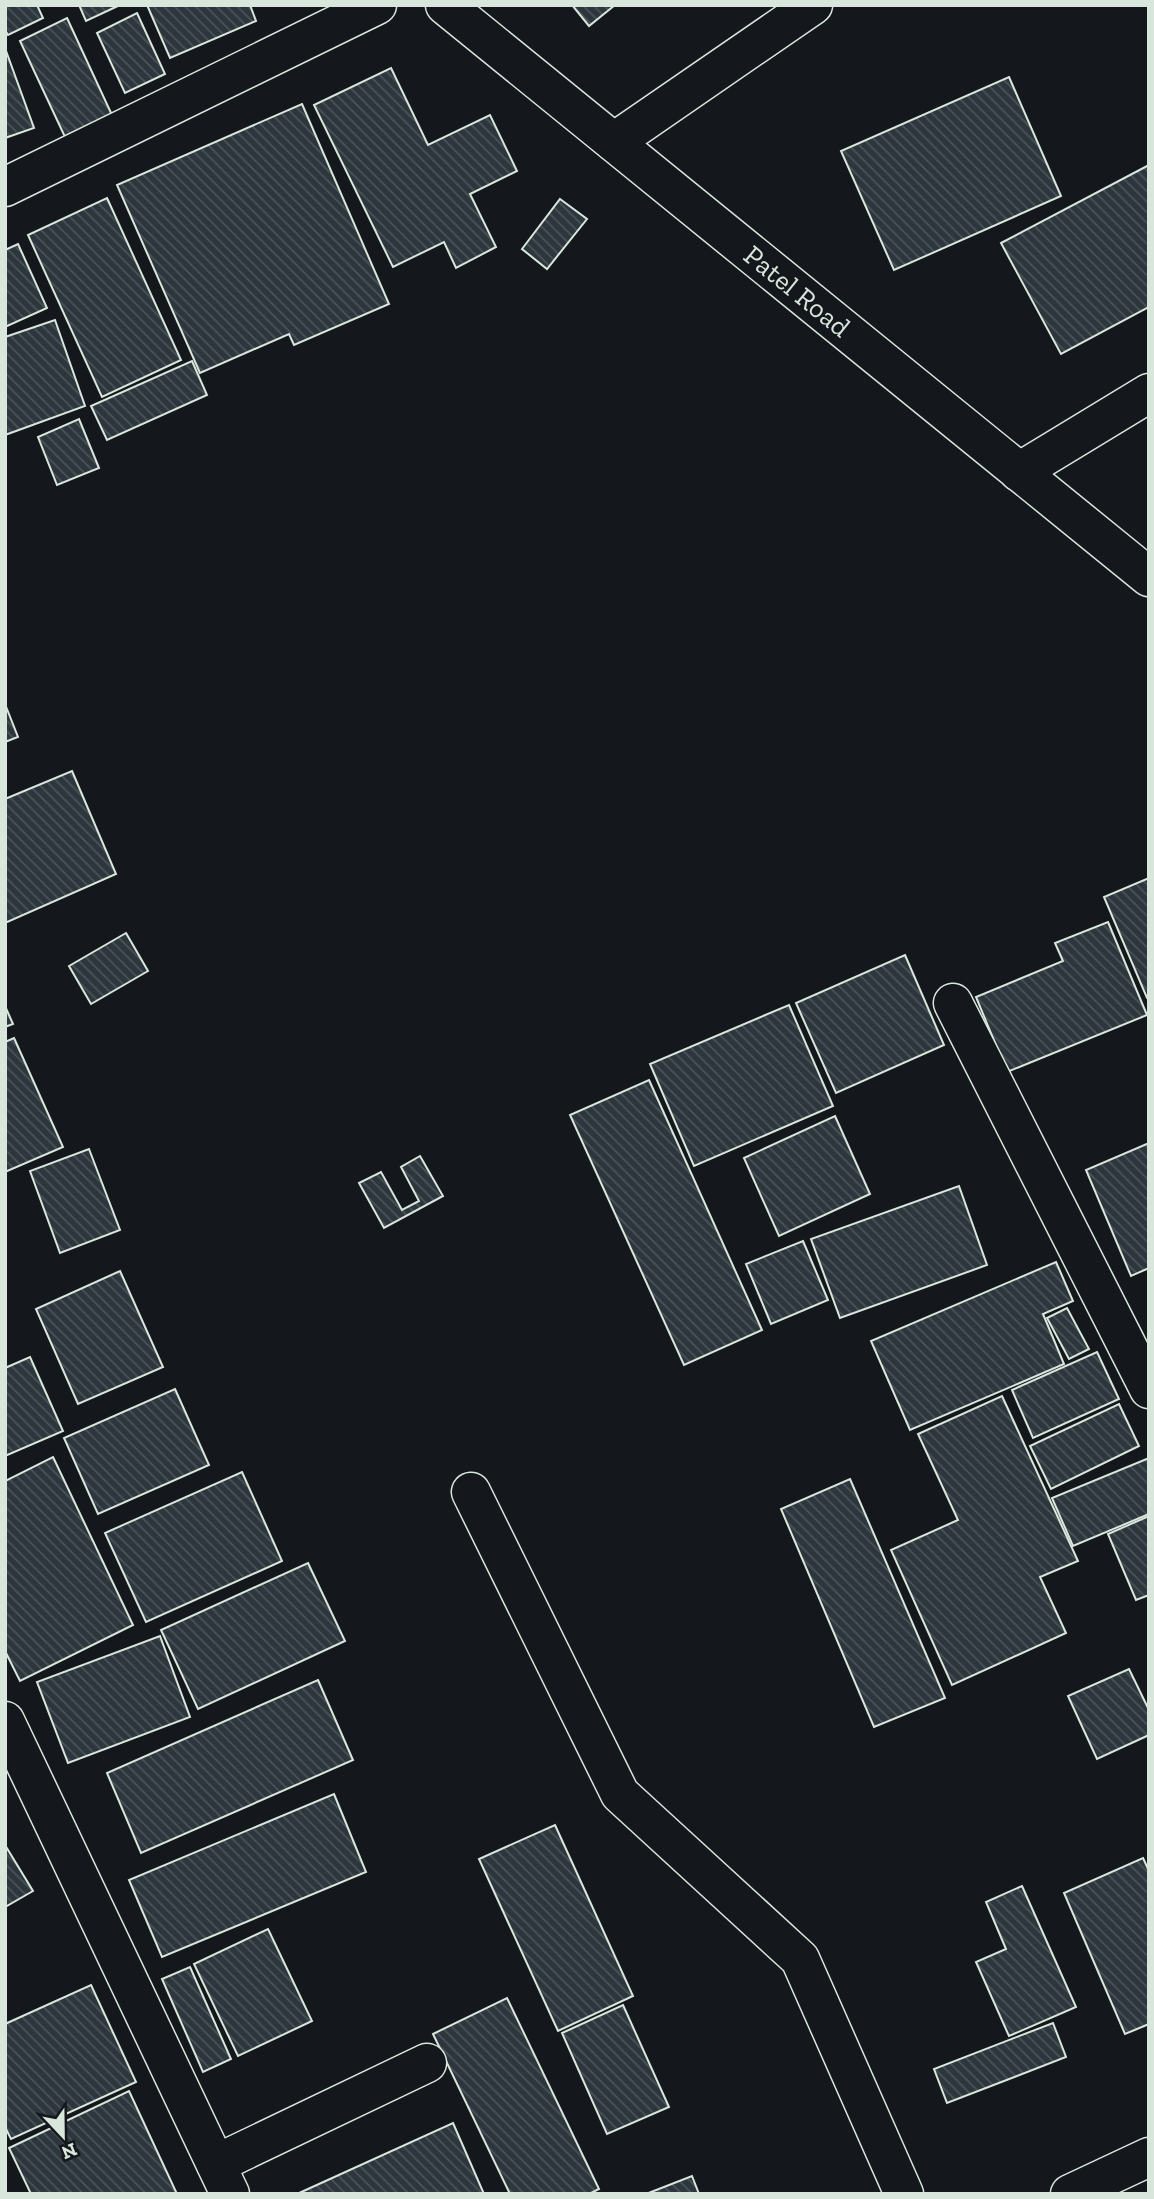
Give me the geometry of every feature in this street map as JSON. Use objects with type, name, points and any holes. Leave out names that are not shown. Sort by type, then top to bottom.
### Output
[{"type":"street","points":[[5,187],[377,5]]},
{"type":"street","name":"Patel Road","points":[[445,5],[1149,578]]},
{"type":"street","points":[[614,142],[813,5]]},
{"type":"street","points":[[1019,472],[1149,393]]},
{"type":"street","points":[[953,1003],[1149,1389]]},
{"type":"street","points":[[471,1492],[620,1794],[800,1959],[904,2194]]},
{"type":"street","points":[[5,1721],[223,2179],[426,2063]]},
{"type":"street","points":[[1070,2194],[1149,2157]]},
{"type":"building","points":[[5,5],[37,5],[43,18],[8,35],[5,30]]},
{"type":"building","points":[[79,5],[120,5],[86,21]]},
{"type":"building","points":[[147,5],[250,5],[256,21],[170,58]]},
{"type":"building","points":[[572,5],[615,5],[589,26]]},
{"type":"building","points":[[137,13],[165,74],[125,93],[97,33]]},
{"type":"building","points":[[67,18],[112,115],[65,137],[20,41]]},
{"type":"building","points":[[5,48],[34,128],[5,138]]},
{"type":"building","points":[[391,68],[428,145],[490,115],[517,171],[470,194],[496,247],[456,268],[444,242],[393,267],[314,105]]},
{"type":"building","points":[[1009,77],[1061,196],[894,270],[841,151]]},
{"type":"building","points":[[302,104],[389,304],[294,345],[289,334],[200,373],[117,185]]},
{"type":"building","points":[[1149,165],[1149,307],[1061,354],[1001,243]]},
{"type":"building","points":[[107,198],[181,360],[102,397],[28,235]]},
{"type":"building","points":[[560,199],[587,219],[547,269],[522,249]]},
{"type":"building","points":[[18,244],[47,308],[5,327],[5,250]]},
{"type":"building","points":[[55,320],[85,406],[5,435],[5,337]]},
{"type":"building","points":[[192,361],[207,395],[107,440],[91,406]]},
{"type":"building","points":[[79,419],[99,468],[57,485],[38,437]]},
{"type":"building","points":[[5,704],[18,737],[5,742]]},
{"type":"building","points":[[72,771],[116,874],[5,923],[5,799]]},
{"type":"building","points":[[1149,878],[1149,997],[1147,998],[1104,897]]},
{"type":"building","points":[[1108,922],[1147,1015],[1007,1072],[976,997],[1063,961],[1055,943]]},
{"type":"building","points":[[126,933],[148,971],[91,1004],[69,966]]},
{"type":"building","points":[[905,955],[944,1045],[836,1093],[796,1003]]},
{"type":"building","points":[[789,1005],[833,1106],[694,1166],[650,1064]]},
{"type":"building","points":[[5,1006],[13,1024],[5,1027]]},
{"type":"building","points":[[14,1038],[63,1147],[5,1172],[5,1042]]},
{"type":"building","points":[[649,1080],[762,1330],[684,1365],[570,1115]]},
{"type":"building","points":[[835,1116],[870,1194],[779,1236],[744,1158]]},
{"type":"building","points":[[1149,1143],[1149,1268],[1131,1276],[1086,1170]]},
{"type":"building","points":[[89,1149],[120,1230],[60,1253],[30,1171]]},
{"type":"building","points":[[420,1156],[443,1196],[384,1228],[359,1183],[381,1172],[402,1210],[419,1201],[401,1167]]},
{"type":"building","points":[[959,1186],[987,1265],[840,1318],[811,1239]]},
{"type":"building","points":[[803,1241],[828,1300],[771,1324],[746,1264]]},
{"type":"building","points":[[1056,1262],[1073,1301],[1043,1314],[1064,1364],[910,1430],[871,1341]]},
{"type":"building","points":[[120,1271],[163,1367],[78,1404],[36,1309]]},
{"type":"building","points":[[1067,1308],[1089,1349],[1069,1359],[1047,1318]]},
{"type":"building","points":[[1097,1352],[1119,1399],[1033,1438],[1012,1390]]},
{"type":"building","points":[[30,1357],[63,1431],[5,1456],[5,1368]]},
{"type":"building","points":[[175,1389],[209,1465],[98,1514],[64,1438]]},
{"type":"building","points":[[1002,1396],[1078,1561],[1040,1577],[1066,1633],[952,1685],[891,1550],[958,1520],[918,1434]]},
{"type":"building","points":[[1119,1404],[1139,1446],[1051,1489],[1030,1446]]},
{"type":"building","points":[[53,1457],[133,1625],[20,1681],[5,1651],[5,1481]]},
{"type":"building","points":[[1149,1458],[1149,1514],[1073,1546],[1052,1498]]},
{"type":"building","points":[[242,1472],[282,1561],[146,1622],[105,1533]]},
{"type":"building","points":[[850,1479],[945,1698],[874,1727],[781,1509]]},
{"type":"building","points":[[1149,1516],[1149,1595],[1136,1600],[1108,1534]]},
{"type":"building","points":[[308,1563],[345,1641],[198,1709],[161,1630]]},
{"type":"building","points":[[160,1636],[190,1717],[68,1763],[37,1682]]},
{"type":"building","points":[[1129,1669],[1149,1710],[1149,1735],[1097,1759],[1068,1696]]},
{"type":"building","points":[[318,1680],[353,1760],[141,1853],[107,1773]]},
{"type":"building","points":[[334,1794],[366,1872],[162,1957],[129,1880]]},
{"type":"building","points":[[555,1825],[633,1996],[558,2031],[479,1859]]},
{"type":"building","points":[[5,1845],[33,1891],[5,1907]]},
{"type":"building","points":[[1143,1858],[1149,1871],[1149,2024],[1125,2034],[1064,1893]]},
{"type":"building","points":[[1022,1886],[1076,2007],[1009,2036],[976,1962],[1006,1949],[986,1902]]},
{"type":"building","points":[[268,1929],[312,2021],[238,2056],[194,1964]]},
{"type":"building","points":[[190,1967],[231,2059],[203,2072],[162,1979]]},
{"type":"building","points":[[91,1985],[136,2082],[11,2139],[5,2127],[5,2024]]},
{"type":"building","points":[[507,1998],[599,2189],[589,2194],[510,2194],[433,2034]]},
{"type":"building","points":[[623,2005],[669,2107],[607,2134],[562,2033]]},
{"type":"building","points":[[1053,2023],[1066,2057],[947,2103],[934,2069]]},
{"type":"building","points":[[129,2091],[177,2194],[31,2194],[9,2148]]},
{"type":"building","points":[[453,2123],[484,2194],[297,2194]]},
{"type":"building","points":[[692,2176],[699,2194],[646,2194]]}]
